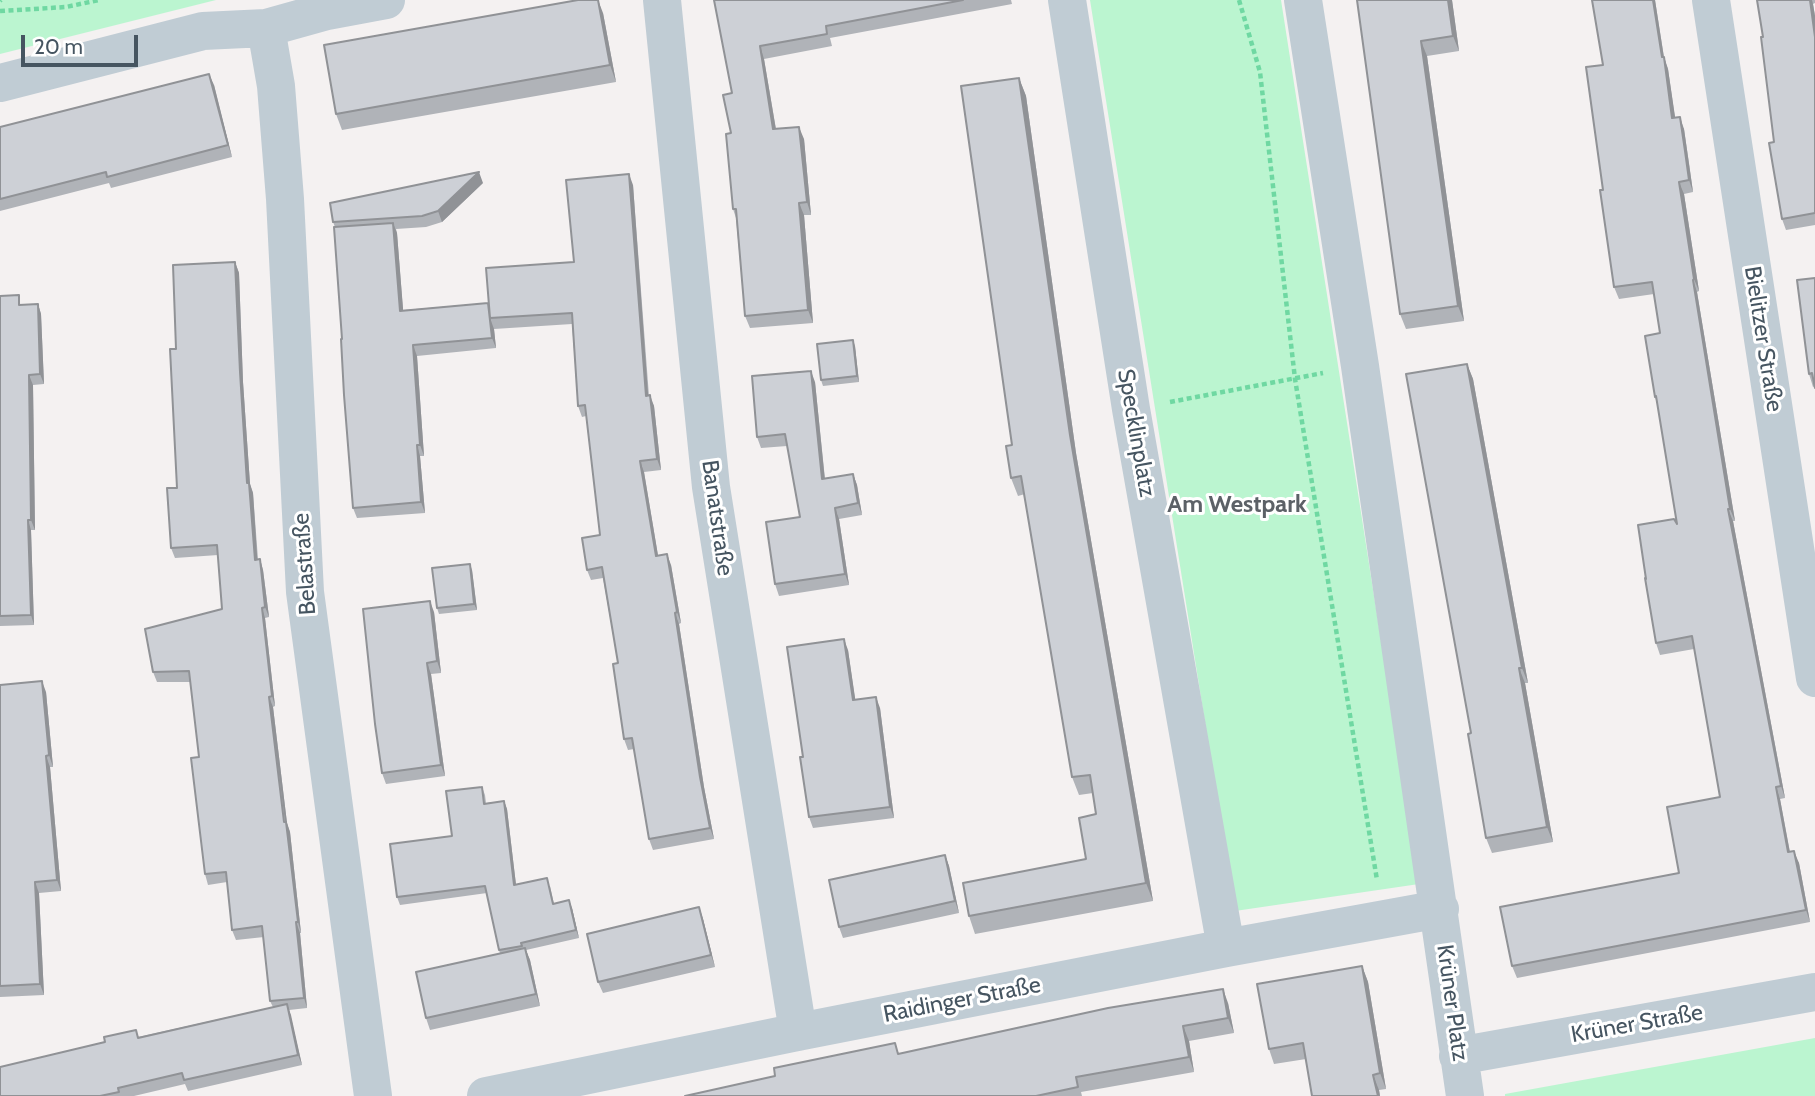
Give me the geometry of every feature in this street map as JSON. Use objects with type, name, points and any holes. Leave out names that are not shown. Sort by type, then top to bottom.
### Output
[{"type":"street","points":[[0,82],[203,31],[266,28],[327,11],[386,0]]},
{"type":"street","name":"Banatstraße","points":[[662,0],[711,487],[798,1032]]},
{"type":"street","name":"Specklinplatz","points":[[1067,0],[1132,409],[1226,948]]},
{"type":"street","points":[[1303,0],[1440,909]]},
{"type":"street","name":"Bielitzer Straße","points":[[1711,0],[1815,678]]},
{"type":"street","name":"Belastraße","points":[[266,28],[276,86],[285,199],[305,593],[373,1096]]},
{"type":"street","name":"Raidinger Straße","points":[[486,1096],[1226,948],[1440,909]]},
{"type":"street","name":"Krüner Platz","points":[[1440,909],[1465,1096]]},
{"type":"street","name":"Krüner Straße","points":[[1458,1056],[1815,992]]},
{"type":"path","points":[[0,11],[66,7],[99,0]]},
{"type":"path","points":[[1238,0],[1260,72],[1295,379],[1383,919]]},
{"type":"path","points":[[1132,409],[1360,366]]},
{"type":"green space","points":[[0,0],[216,0],[0,54]]},
{"type":"green space","points":[[1090,0],[1281,0],[1419,884],[1235,911]]},
{"type":"green space","points":[[1815,1038],[1815,1096],[1505,1096],[1505,1094]]},
{"type":"building","points":[[578,0],[598,0],[610,65],[336,114],[324,45]]},
{"type":"building","points":[[714,0],[963,0],[826,26],[827,34],[760,46],[773,129],[799,127],[807,202],[799,203],[808,310],[745,316],[736,209],[733,209],[726,134],[731,133],[723,95],[732,93]]},
{"type":"building","points":[[1357,0],[1448,0],[1453,36],[1421,41],[1458,306],[1400,314]]},
{"type":"building","points":[[1592,0],[1653,0],[1672,118],[1680,117],[1689,180],[1679,182],[1728,509],[1781,786],[1776,787],[1788,852],[1794,851],[1806,910],[1512,966],[1500,907],[1679,873],[1667,807],[1720,797],[1692,636],[1656,643],[1645,578],[1638,525],[1674,519],[1677,524],[1645,336],[1660,333],[1652,282],[1614,287],[1586,67],[1603,65]]},
{"type":"building","points":[[1757,0],[1810,0],[1815,37],[1815,213],[1782,219],[1769,143],[1774,142]]},
{"type":"building","points":[[209,74],[228,145],[107,177],[106,172],[0,199],[0,127]]},
{"type":"building","points":[[1019,78],[1070,435],[1146,883],[969,916],[963,883],[1086,859],[1079,818],[1096,814],[1090,775],[1072,777],[1021,476],[1011,478],[1006,446],[1012,445],[961,86]]},
{"type":"building","points":[[479,172],[438,211],[422,216],[333,222],[330,203]]},
{"type":"building","points":[[629,174],[646,396],[650,395],[657,459],[640,461],[656,556],[667,554],[710,828],[649,839],[632,738],[624,739],[613,664],[618,663],[602,567],[587,570],[582,538],[600,535],[585,405],[578,406],[572,313],[490,318],[486,268],[574,262],[566,180]]},
{"type":"building","points":[[393,223],[400,311],[488,303],[492,338],[413,345],[421,502],[353,508],[334,227]]},
{"type":"building","points":[[235,262],[247,483],[255,560],[260,559],[265,607],[262,608],[272,696],[269,697],[298,922],[304,998],[270,1001],[262,926],[232,930],[226,872],[205,874],[191,758],[199,757],[189,671],[153,672],[145,629],[222,609],[217,545],[171,548],[167,488],[177,488],[170,349],[176,349],[173,265]]},
{"type":"building","points":[[1815,278],[1815,388],[1812,373],[1809,374],[1797,280]]},
{"type":"building","points":[[19,295],[19,305],[38,304],[40,374],[29,375],[31,520],[28,520],[31,615],[0,616],[0,296]]},
{"type":"building","points":[[853,340],[857,376],[821,380],[817,344]]},
{"type":"building","points":[[1467,364],[1522,668],[1519,668],[1547,827],[1486,838],[1468,734],[1471,733],[1406,374]]},
{"type":"building","points":[[811,371],[822,479],[853,474],[858,503],[835,508],[845,574],[775,584],[766,522],[800,517],[785,434],[757,437],[752,376]]},
{"type":"building","points":[[470,564],[474,604],[437,608],[432,568]]},
{"type":"building","points":[[430,601],[437,661],[427,663],[441,765],[382,773],[363,609]]},
{"type":"building","points":[[844,639],[853,700],[876,697],[890,807],[809,817],[787,647]]},
{"type":"building","points":[[42,681],[57,880],[35,882],[40,984],[0,986],[0,685]]},
{"type":"building","points":[[482,787],[484,804],[504,801],[514,885],[547,878],[553,904],[569,900],[576,930],[499,950],[485,886],[397,897],[390,844],[452,836],[446,791]]},
{"type":"building","points":[[945,855],[955,901],[839,927],[829,880]]},
{"type":"building","points":[[699,907],[711,955],[598,982],[587,934]]},
{"type":"building","points":[[525,948],[536,994],[426,1018],[416,972]]},
{"type":"building","points":[[1362,966],[1380,1073],[1373,1075],[1378,1096],[1312,1096],[1303,1043],[1269,1049],[1257,984]]},
{"type":"building","points":[[1223,989],[1228,1018],[1183,1026],[1189,1057],[1076,1077],[1078,1087],[1036,1096],[685,1096],[775,1076],[774,1068],[895,1043],[898,1054],[1108,1008]]},
{"type":"building","points":[[287,1004],[298,1055],[184,1080],[182,1073],[118,1088],[119,1092],[100,1096],[0,1096],[0,1067],[105,1042],[104,1037],[136,1030],[138,1038]]},
{"type":"district","name":"Am Westpark","points":[[1237,505]]}]
